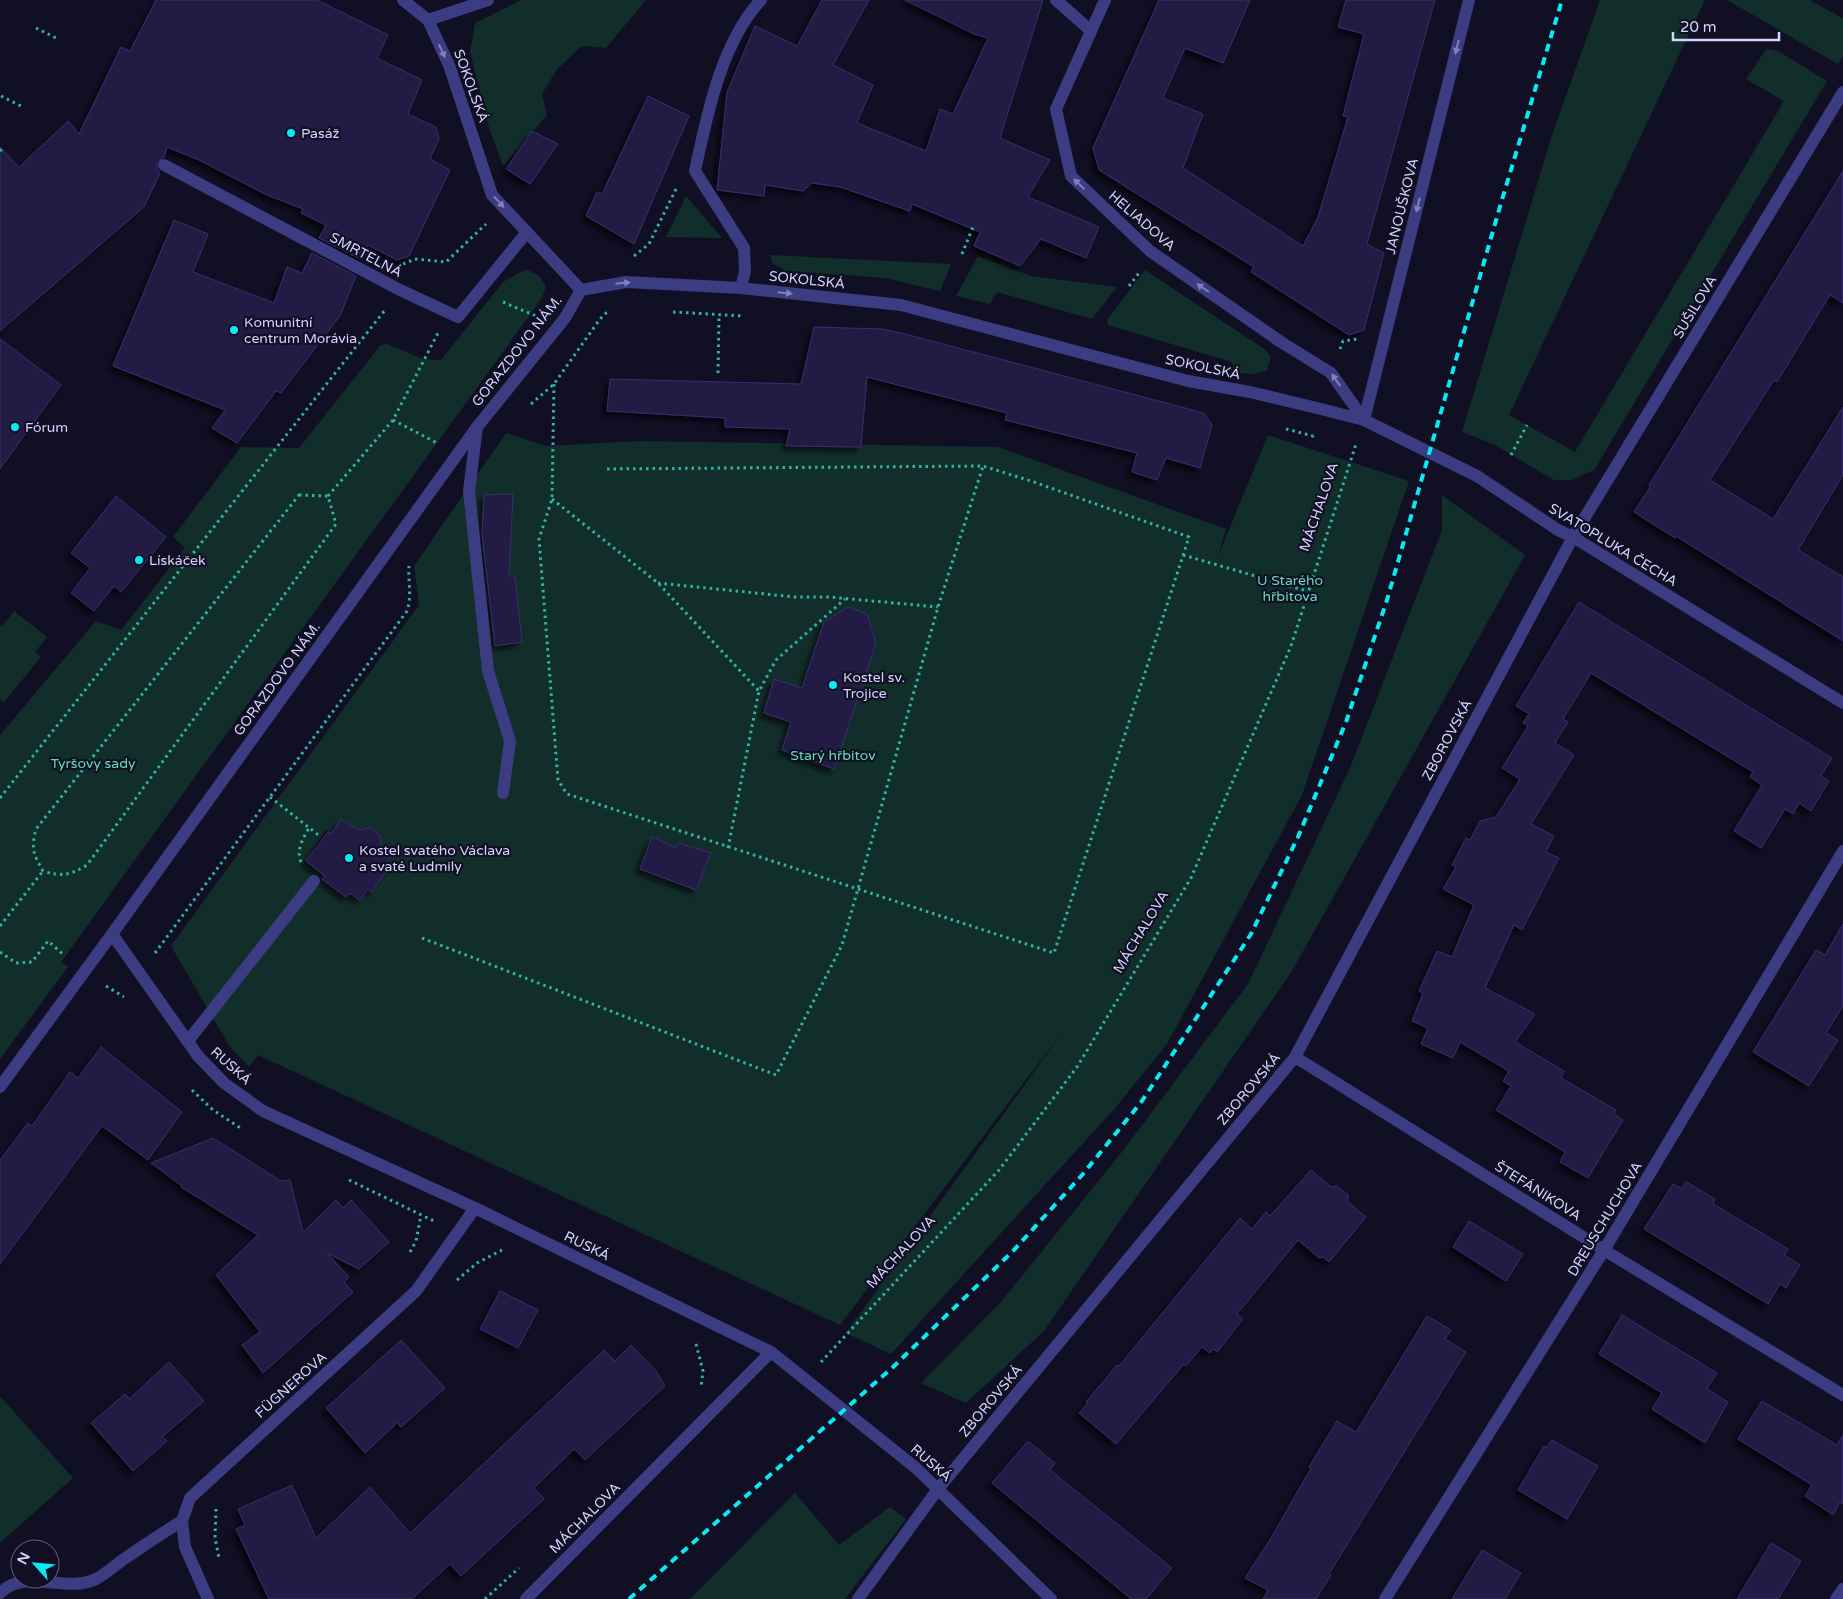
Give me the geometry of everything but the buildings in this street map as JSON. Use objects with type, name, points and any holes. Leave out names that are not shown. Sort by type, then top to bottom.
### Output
[{"type":"street","name":"SOKOLSKÁ","points":[[403,0],[428,20],[449,65],[492,195],[581,290],[626,282],[741,288],[901,305],[1188,381],[1250,392],[1364,420]]},
{"type":"street","points":[[428,20],[488,0]]},
{"type":"street","points":[[741,288],[745,271],[744,248],[695,171],[709,108],[736,36],[761,0]]},
{"type":"street","points":[[1056,0],[1090,30]]},
{"type":"street","name":"HELIADOVA","points":[[1105,0],[1056,110],[1070,176],[1150,251],[1282,342],[1331,373],[1364,420]]},
{"type":"street","name":"JANOUŠKOVA","points":[[1364,420],[1469,0]]},
{"type":"street","name":"SUŠILOVA","points":[[1573,537],[1843,92]]},
{"type":"street","name":"SMRTELNÁ","points":[[164,165],[448,313]]},
{"type":"street","points":[[448,313],[458,318],[527,232]]},
{"type":"street","name":"GORAZDOVO NÁM.","points":[[0,1086],[112,934],[477,427],[565,318],[581,290]]},
{"type":"street","name":"SVATOPLUKA ČECHA","points":[[1364,420],[1477,476],[1558,530],[1573,537],[1843,703]]},
{"type":"street","points":[[477,427],[469,491],[488,671],[510,741],[503,793]]},
{"type":"street","name":"ZBOROVSKÁ","points":[[858,1599],[938,1489],[1295,1057],[1573,537]]},
{"type":"street","name":"DREUSCHUCHOVA","points":[[1385,1599],[1604,1250],[1843,851]]},
{"type":"street","points":[[188,1041],[314,881]]},
{"type":"street","name":"RUSKÁ","points":[[112,934],[198,1056],[224,1083],[263,1111],[475,1208],[771,1352],[807,1379],[938,1489],[1051,1599]]},
{"type":"street","name":"ŠTEFÁNIKOVA","points":[[1295,1057],[1604,1250],[1843,1395]]},
{"type":"street","name":"FÜGNEROVA","points":[[208,1599],[185,1548],[182,1521],[190,1498],[416,1291],[475,1208]]},
{"type":"street","name":"MÁCHALOVA","points":[[526,1599],[771,1352]]},
{"type":"street","points":[[0,1593],[20,1581],[39,1580],[60,1584],[95,1579],[182,1521]]},
{"type":"street","points":[[1836,1599],[1843,1589]]},
{"type":"path","points":[[36,28],[58,39]]},
{"type":"path","points":[[1,96],[24,107]]},
{"type":"path","points":[[630,260],[649,244],[673,192]]},
{"type":"path","points":[[0,798],[395,287],[399,266],[415,259],[446,262],[490,220]]},
{"type":"path","points":[[962,254],[973,228]]},
{"type":"path","points":[[1129,286],[1139,272]]},
{"type":"path","points":[[480,292],[539,317]]},
{"type":"path","points":[[328,496],[393,420],[448,313]]},
{"type":"path","points":[[718,373],[719,315]]},
{"type":"path","points":[[600,319],[554,384],[552,499],[539,539],[558,780],[567,794],[1054,953],[1189,537],[1032,481],[983,466],[603,469]]},
{"type":"path","points":[[393,420],[442,446]]},
{"type":"path","name":"MÁCHALOVA","points":[[807,1379],[846,1334],[999,1170],[1077,1066],[1191,878],[1291,646],[1307,591],[1364,420]]},
{"type":"path","points":[[1511,455],[1527,425]]},
{"type":"path","points":[[422,938],[776,1075],[842,945],[856,889],[938,607],[983,466]]},
{"type":"path","points":[[299,494],[328,496],[336,524],[87,865],[73,874],[58,876],[43,871],[35,858],[32,845],[36,829],[299,494]]},
{"type":"path","points":[[552,499],[658,583],[760,691]]},
{"type":"path","points":[[1183,555],[1307,591]]},
{"type":"path","points":[[122,996],[407,611],[411,598],[409,583],[412,560]]},
{"type":"path","points":[[658,583],[795,597],[938,607]]},
{"type":"path","points":[[728,848],[760,691],[776,660],[844,599]]},
{"type":"path","points":[[270,797],[321,837]]},
{"type":"path","points":[[310,828],[301,842],[298,856],[307,876],[314,881]]},
{"type":"path","points":[[0,926],[43,871]]},
{"type":"path","points":[[0,952],[16,963],[32,962],[48,941],[69,959]]},
{"type":"path","points":[[454,1282],[477,1263],[502,1250],[511,1254]]},
{"type":"path","points":[[695,1340],[703,1371],[700,1395]]},
{"type":"path","points":[[220,1502],[216,1508],[215,1538],[220,1565]]},
{"type":"path","points":[[485,1599],[522,1565]]},
{"type":"green space","points":[[521,0],[646,0],[606,48],[582,46],[557,69],[542,94],[547,115],[503,166],[489,128],[470,52],[475,23]]},
{"type":"green space","points":[[1600,0],[1705,0],[1509,415],[1575,452],[1784,101],[1746,79],[1766,49],[1778,51],[1827,81],[1594,470],[1572,480],[1554,480],[1495,445],[1462,432],[1552,135]]},
{"type":"green space","points":[[1727,0],[1809,0],[1843,18],[1843,56],[1838,64]]},
{"type":"green space","points":[[686,196],[722,238],[666,237]]},
{"type":"green space","points":[[770,255],[951,264],[940,291],[885,278],[786,271],[772,263]]},
{"type":"green space","points":[[978,256],[1031,276],[1117,287],[1092,319],[997,292],[990,304],[956,296]]},
{"type":"green space","name":"Tyršovy sady","points":[[526,269],[539,276],[546,286],[542,298],[61,962],[68,967],[0,1059],[0,735],[96,621],[121,630],[185,548],[173,537],[241,447],[299,448],[380,346],[387,344],[423,359],[441,360],[503,282]]},
{"type":"green space","points":[[1145,270],[1266,350],[1271,357],[1267,370],[1255,374],[1235,373],[1232,362],[1108,325],[1107,320]]},
{"type":"green space","name":"Starý hřbitov","points":[[506,433],[546,446],[640,441],[998,447],[1226,529],[1218,556],[1268,435],[1409,481],[1302,795],[1167,1044],[1116,1107],[891,1354],[846,1333],[1064,1030],[840,1325],[258,1055],[249,1067],[230,1047],[171,946],[419,605],[414,566]],"holes":[[[341,819],[359,830],[370,828],[380,835],[381,846],[393,854],[385,865],[388,868],[372,892],[368,889],[360,900],[349,893],[346,897],[323,880],[326,875],[306,861],[326,830],[331,834]]]},
{"type":"green space","points":[[1442,495],[1525,555],[1292,971],[1044,1331],[966,1403],[921,1383],[1001,1302],[1125,1148],[1248,984],[1350,768],[1442,530]]},
{"type":"green space","points":[[14,611],[47,637],[35,652],[41,657],[4,702],[0,699],[0,624],[2,626]]},
{"type":"green space","points":[[0,1396],[73,1478],[0,1543]]},
{"type":"green space","points":[[795,1493],[839,1545],[890,1507],[906,1519],[845,1599],[690,1599]]},
{"type":"railway","points":[[629,1599],[893,1367],[1013,1251],[1083,1174],[1142,1101],[1251,934],[1298,837],[1346,722],[1387,600],[1501,203],[1562,0]]},
{"type":"place","name":"Pasáž","points":[[291,133]]},
{"type":"place","name":"Komunitní centrum Morávia","points":[[234,330]]},
{"type":"place","name":"Fórum","points":[[15,427]]},
{"type":"place","name":"Lískáček","points":[[139,560]]},
{"type":"place","name":"Kostel sv. Trojice","points":[[833,685]]},
{"type":"place","name":"Kostel svatého Václava a svaté Ludmily","points":[[349,858]]},
{"type":"park label","name":"U Starého hřbitova","points":[[1290,588]]}]
